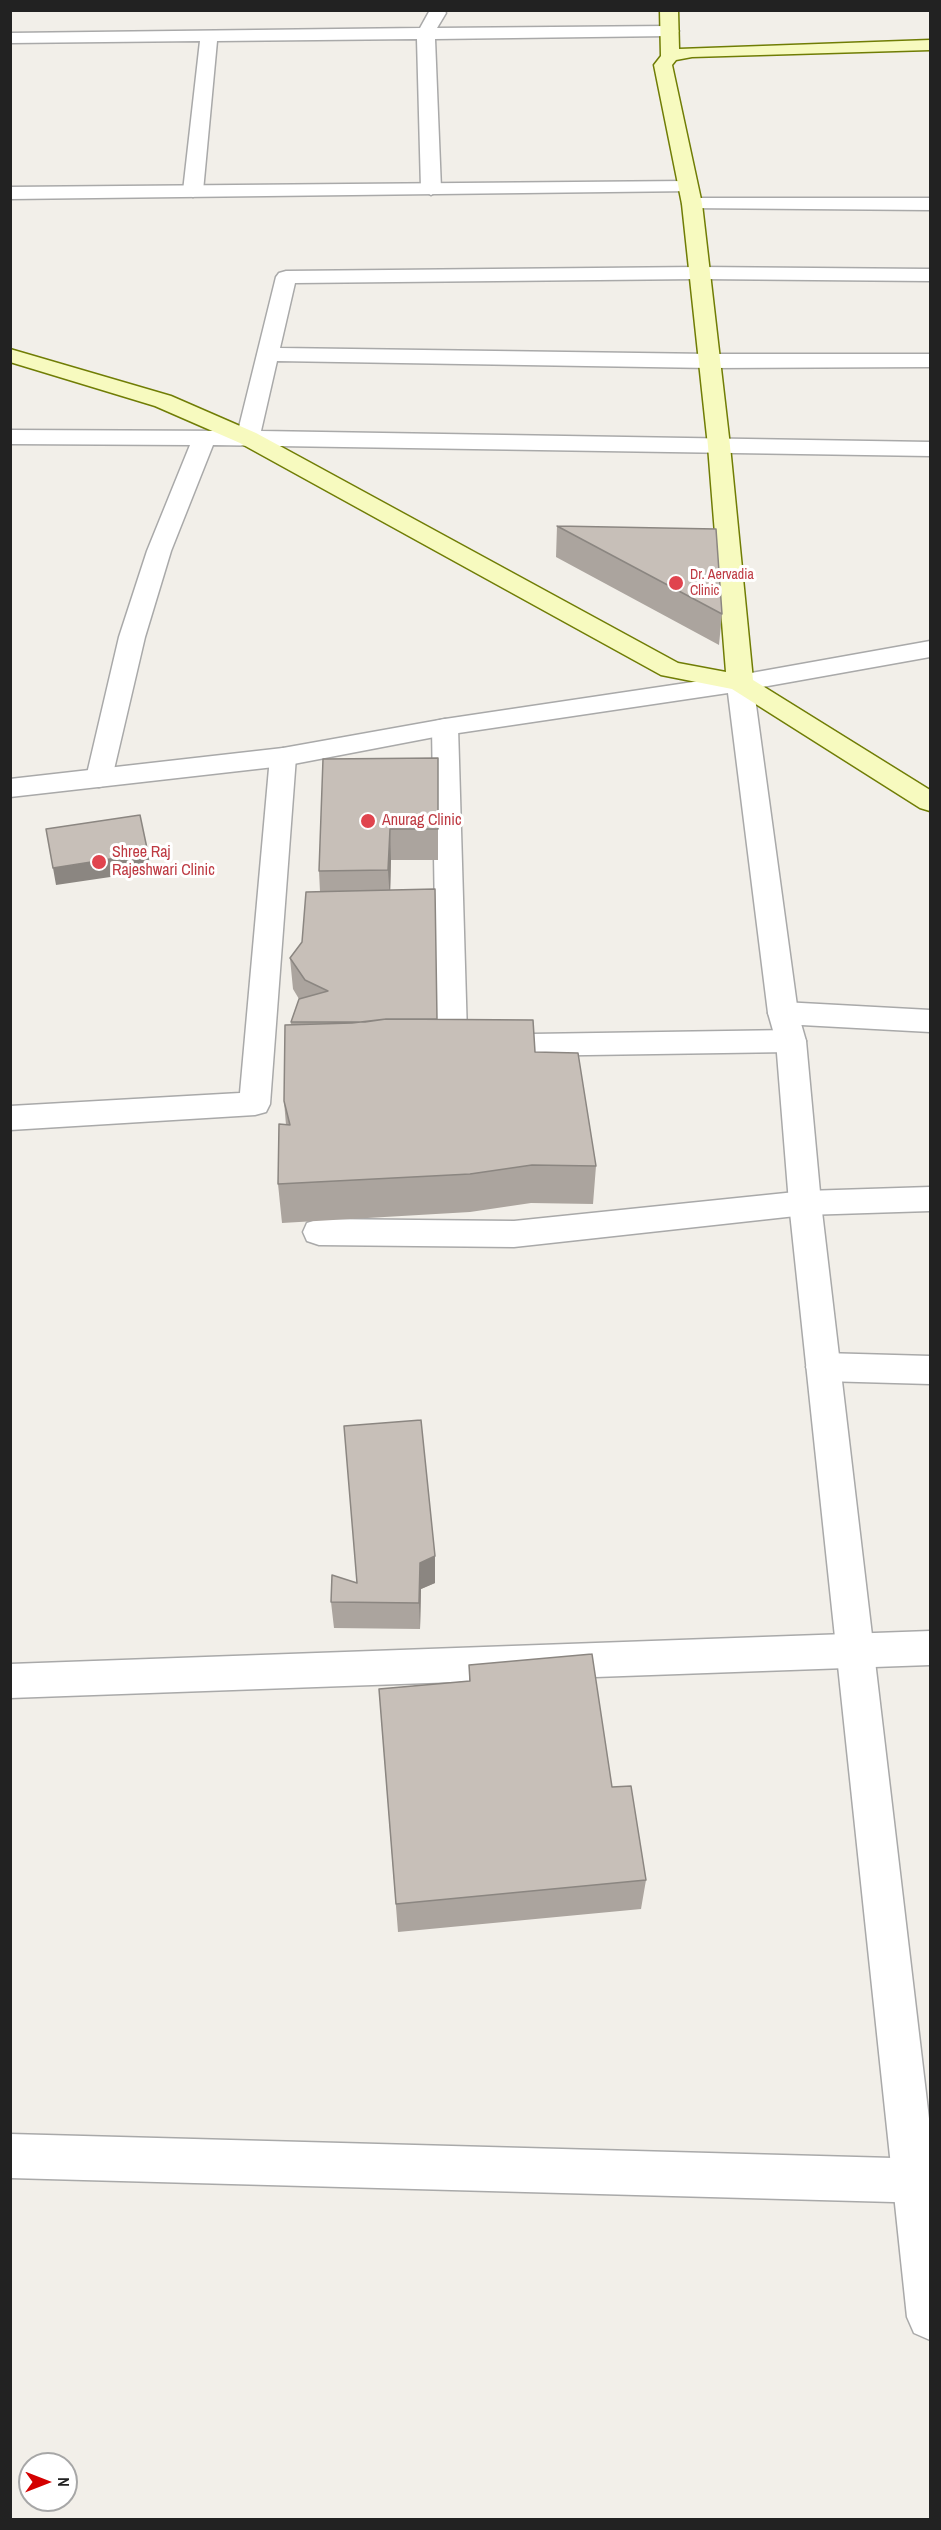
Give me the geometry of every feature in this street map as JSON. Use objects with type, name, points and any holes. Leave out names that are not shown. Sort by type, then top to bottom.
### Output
[{"type":"main road","points":[[669,10],[670,56]]},
{"type":"main road","points":[[740,683],[710,361],[689,195],[663,65],[665,59],[670,56],[692,52],[930,45]]},
{"type":"main road","points":[[10,355],[163,401],[248,438],[670,669],[740,683],[930,802]]},
{"type":"street","points":[[431,189],[426,33],[438,10]]},
{"type":"street","points":[[10,38],[670,31]]},
{"type":"street","points":[[193,191],[209,36]]},
{"type":"street","points":[[10,193],[431,189],[930,204]]},
{"type":"street","points":[[248,438],[286,277],[699,273],[930,275]]},
{"type":"street","points":[[268,354],[710,361],[930,360]]},
{"type":"street","points":[[10,437],[248,438],[930,449]]},
{"type":"street","points":[[99,778],[132,637],[159,551],[204,438]]},
{"type":"street","points":[[10,788],[283,758],[446,727],[740,683],[930,649]]},
{"type":"street","points":[[740,683],[787,1027],[854,1651],[923,2181],[930,2317]]},
{"type":"street","points":[[446,727],[452,1046],[930,1021]]},
{"type":"street","points":[[10,1118],[255,1104],[283,758]]},
{"type":"street","points":[[319,1232],[514,1234],[805,1203],[930,1199]]},
{"type":"street","points":[[823,1366],[930,1370]]},
{"type":"street","points":[[10,1681],[930,1648]]},
{"type":"street","points":[[10,2156],[923,2181]]},
{"type":"building","points":[[557,526],[716,529],[722,614]]},
{"type":"building","points":[[438,758],[438,829],[390,829],[388,870],[319,871],[323,759]]},
{"type":"building","points":[[140,815],[148,853],[53,868],[46,829]]},
{"type":"building","points":[[435,889],[437,1019],[291,1022],[299,999],[328,991],[305,980],[290,958],[302,942],[306,892]]},
{"type":"building","points":[[386,1019],[533,1020],[535,1052],[578,1053],[596,1166],[532,1165],[470,1174],[278,1184],[279,1124],[290,1125],[284,1101],[285,1025],[352,1023]]},
{"type":"building","points":[[421,1420],[435,1556],[420,1563],[419,1603],[331,1602],[332,1575],[357,1583],[344,1426]]},
{"type":"building","points":[[592,1654],[612,1787],[631,1786],[646,1880],[396,1904],[379,1689],[470,1681],[469,1665]]},
{"type":"place","name":"Dr. Aervadia Clinic","points":[[676,583]]},
{"type":"place","name":"Anurag Clinic","points":[[368,821]]},
{"type":"place","name":"Shree Raj Rajeshwari Clinic","points":[[99,862]]}]
